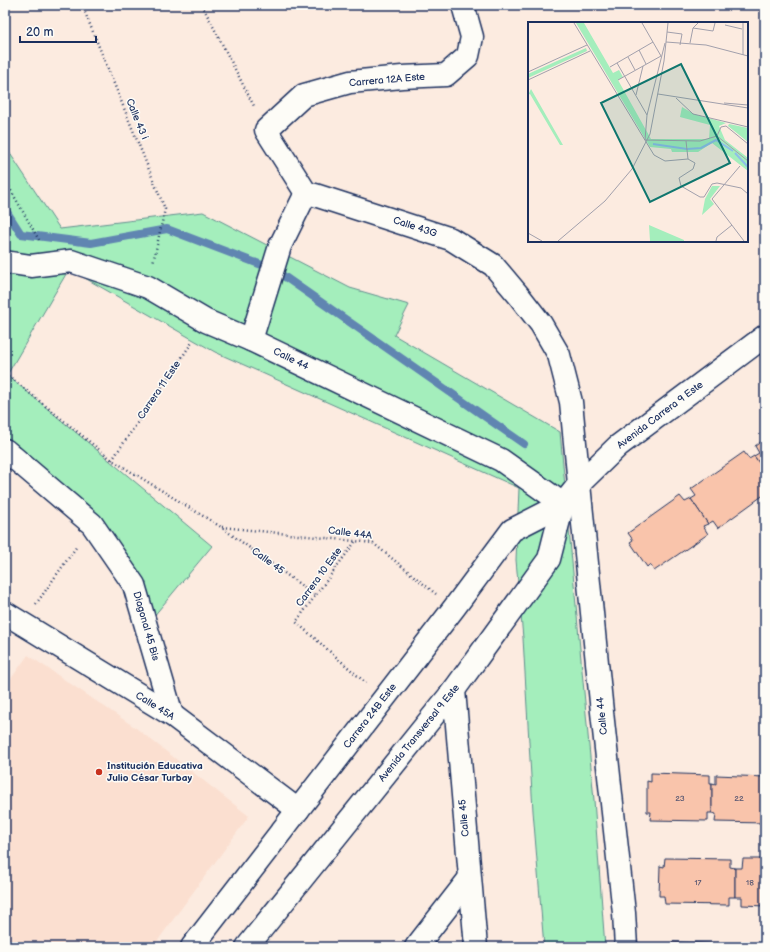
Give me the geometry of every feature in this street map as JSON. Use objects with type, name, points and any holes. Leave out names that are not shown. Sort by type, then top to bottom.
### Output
[{"type":"street","name":"Carrera 12A Este","points":[[266,130],[304,94],[350,82],[402,77],[446,75],[468,56],[472,36],[463,5]]},
{"type":"street","points":[[251,340],[280,246],[306,194],[266,130]]},
{"type":"street","name":"Calle 43G","points":[[306,194],[315,195],[451,239],[493,265],[541,324],[559,355],[571,402],[579,484]]},
{"type":"street","name":"Calle 44","points":[[5,262],[31,266],[71,262],[148,287],[206,321],[251,340],[501,460],[563,504]]},
{"type":"street","name":"Avenida Carrera 9 Este","points":[[563,504],[579,484],[618,446],[765,336]]},
{"type":"street","points":[[5,450],[92,524]]},
{"type":"street","name":"Calle 44","points":[[579,484],[623,905],[626,947]]},
{"type":"street","name":"Carrera 24B Este","points":[[192,947],[454,608],[512,530],[563,504]]},
{"type":"street","name":"Avenida Transversal 9 Este","points":[[247,947],[454,690],[548,559],[563,504]]},
{"type":"street","name":"Diagonal 45 Bis","points":[[92,524],[134,585],[172,715]]},
{"type":"street","name":"Calle 45A","points":[[13,619],[172,715],[298,810]]},
{"type":"street","name":"Calle 45","points":[[454,690],[476,947]]},
{"type":"street","points":[[416,947],[469,879]]},
{"type":"path","name":"Calle 43 i","points":[[82,5],[165,209],[158,241]]},
{"type":"path","points":[[202,5],[266,130]]},
{"type":"path","points":[[5,180],[41,244]]},
{"type":"path","name":"Carrera 11 Este","points":[[112,460],[206,321]]},
{"type":"path","name":"Calle 45","points":[[5,373],[112,460],[221,527],[316,596]]},
{"type":"path","points":[[13,619],[92,524]]},
{"type":"path","name":"Calle 44A","points":[[221,527],[373,543],[454,608]]},
{"type":"path","name":"Carrera 10 Este","points":[[355,541],[296,622],[384,698]]},
{"type":"shaded area","name":"Institución Educativa Julio César Turbay","points":[[28,655],[136,728],[249,816],[153,947],[5,947],[5,687]]},
{"type":"green space","points":[[5,146],[60,229],[203,212],[350,288],[409,305],[394,335],[560,432],[594,800],[605,947],[544,947],[533,811],[523,638],[516,560],[519,488],[215,352],[69,269],[7,375],[212,546],[153,617],[140,579],[5,443]]},
{"type":"building","points":[[765,439],[765,471],[754,456],[759,453],[755,446]]},
{"type":"building","points":[[744,452],[749,459],[754,456],[765,471],[765,494],[718,528],[713,521],[708,524],[691,499],[696,496],[691,489]]},
{"type":"building","points":[[680,496],[685,502],[691,499],[708,524],[703,526],[708,534],[654,571],[650,564],[647,567],[630,542],[633,540],[628,533]]},
{"type":"building","points":[[651,773],[710,775],[710,783],[712,783],[712,813],[708,813],[708,821],[650,820],[651,812],[647,812],[647,781],[651,782]]},
{"type":"building","points":[[716,775],[765,777],[765,823],[715,822],[716,814],[712,813],[712,783],[716,784]]},
{"type":"building","points":[[665,858],[730,859],[730,867],[735,868],[735,897],[729,897],[729,905],[665,904],[664,896],[659,896],[660,866],[664,867]]},
{"type":"building","points":[[743,859],[765,859],[765,906],[742,905],[742,897],[735,897],[735,868],[742,868]]},
{"type":"building","points":[[672,942],[738,944],[737,947],[672,947]]},
{"type":"building","points":[[749,943],[765,943],[765,947],[749,947]]},
{"type":"waterway","points":[[5,209],[21,234],[91,243],[167,229],[275,270],[524,444]]},
{"type":"place","name":"Institución Educativa Julio César Turbay","points":[[99,772]]}]
